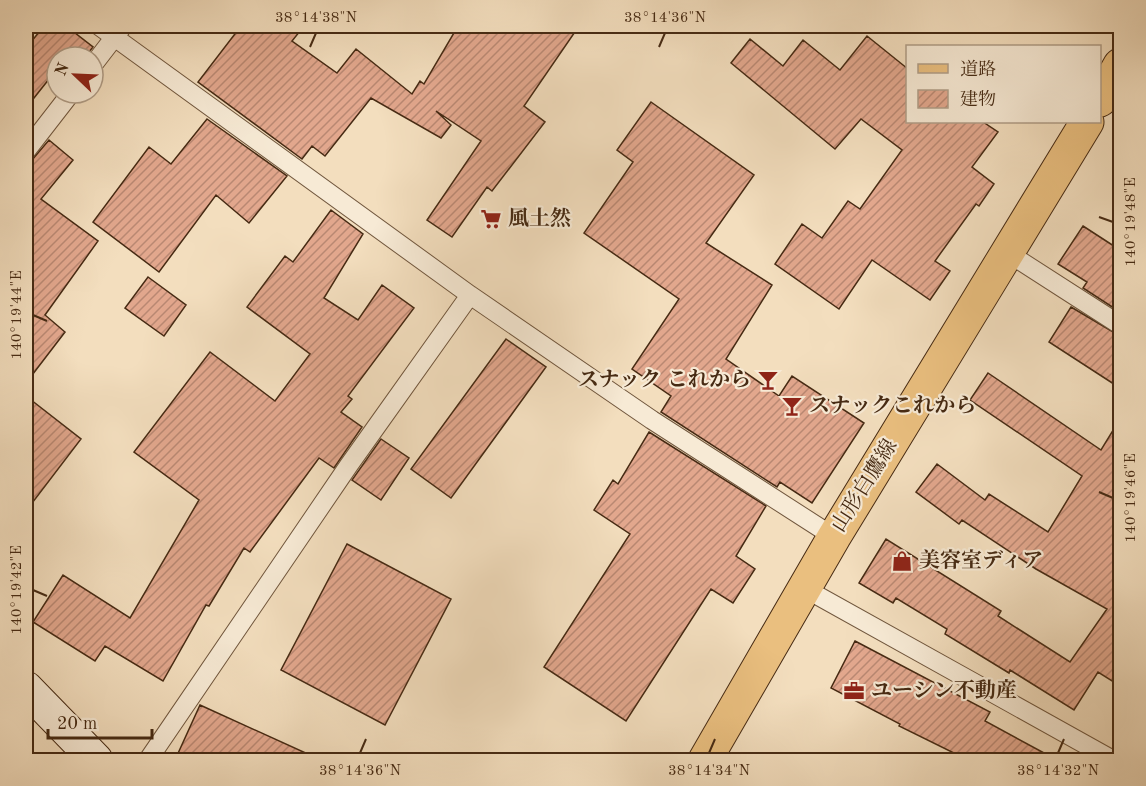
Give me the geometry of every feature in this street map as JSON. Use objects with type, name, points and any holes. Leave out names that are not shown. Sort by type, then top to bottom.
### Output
[{"type":"main road","points":[[1101,98],[1120,65]]},
{"type":"main road","name":"山形白鷹線","points":[[705,760],[834,537],[1086,123]]},
{"type":"street","points":[[26,688],[96,760]]},
{"type":"lane","points":[[99,26],[119,31],[470,295],[652,420],[834,537]]},
{"type":"lane","points":[[105,49],[119,31]]},
{"type":"lane","points":[[26,151],[62,105]]},
{"type":"lane","points":[[1008,253],[1120,325]]},
{"type":"lane","points":[[148,760],[350,465],[470,295]]},
{"type":"lane","points":[[804,588],[1113,760]]},
{"type":"building","points":[[44,26],[66,26],[90,45],[45,45],[45,84],[26,108],[26,48]]},
{"type":"building","points":[[241,26],[304,26],[292,41],[337,73],[356,49],[412,94],[420,81],[424,84],[458,26],[579,26],[524,106],[545,122],[492,191],[487,187],[452,237],[427,220],[481,141],[436,111],[451,125],[441,138],[371,98],[325,156],[312,146],[302,159],[198,82]]},
{"type":"building","points":[[867,36],[906,67],[906,123],[984,123],[998,132],[972,167],[994,184],[979,206],[976,204],[935,261],[950,271],[930,300],[872,260],[839,309],[775,264],[802,224],[822,238],[848,201],[860,209],[902,150],[861,119],[835,149],[731,63],[750,39],[783,66],[803,40],[840,70]]},
{"type":"building","points":[[651,102],[754,175],[706,243],[772,285],[726,359],[779,396],[792,376],[864,423],[812,503],[780,482],[777,487],[661,412],[671,396],[632,369],[679,299],[584,233],[633,162],[617,150]]},
{"type":"building","points":[[207,119],[287,176],[249,223],[216,195],[159,272],[93,222],[149,147],[171,164]]},
{"type":"building","points":[[49,140],[73,160],[41,199],[98,241],[45,315],[65,332],[26,383],[26,167]]},
{"type":"building","points":[[331,210],[363,234],[324,298],[358,320],[382,285],[414,308],[348,396],[352,399],[341,412],[362,427],[334,468],[319,458],[250,552],[244,548],[209,606],[206,605],[163,681],[105,646],[95,661],[33,622],[63,575],[130,618],[199,500],[134,452],[210,352],[275,401],[310,354],[247,307],[285,256],[293,262]]},
{"type":"building","points":[[1083,226],[1120,250],[1120,312],[1083,288],[1087,282],[1058,264]]},
{"type":"building","points":[[148,277],[186,305],[164,336],[125,308]]},
{"type":"building","points":[[1071,307],[1120,336],[1120,388],[1049,342]]},
{"type":"building","points":[[506,339],[546,367],[451,498],[411,469]]},
{"type":"building","points":[[988,373],[1101,450],[1120,419],[1120,686],[1098,672],[1074,710],[1010,670],[1009,673],[945,634],[947,629],[896,598],[893,603],[859,583],[886,539],[1001,611],[998,616],[1070,662],[1107,609],[1036,569],[962,520],[959,524],[916,492],[937,464],[985,500],[989,494],[1048,532],[1082,476],[970,400]]},
{"type":"building","points":[[26,396],[81,439],[26,511]]},
{"type":"building","points":[[649,432],[766,506],[736,556],[755,569],[733,603],[711,589],[626,721],[544,667],[630,534],[594,510],[613,480],[618,484]]},
{"type":"building","points":[[381,439],[409,458],[381,500],[352,480]]},
{"type":"building","points":[[347,544],[451,599],[385,725],[281,670]]},
{"type":"building","points":[[855,641],[990,712],[985,721],[1057,760],[968,760],[899,726],[900,724],[831,688]]},
{"type":"building","points":[[200,705],[321,760],[175,760]]},
{"type":"place","name":"風土然","points":[[491,219]]},
{"type":"place","name":"スナック これから","points":[[768,380]]},
{"type":"place","name":"スナックこれから","points":[[792,406]]},
{"type":"place","name":"美容室ディア","points":[[902,561]]},
{"type":"place","name":"ユーシン不動産","points":[[854,691]]}]
